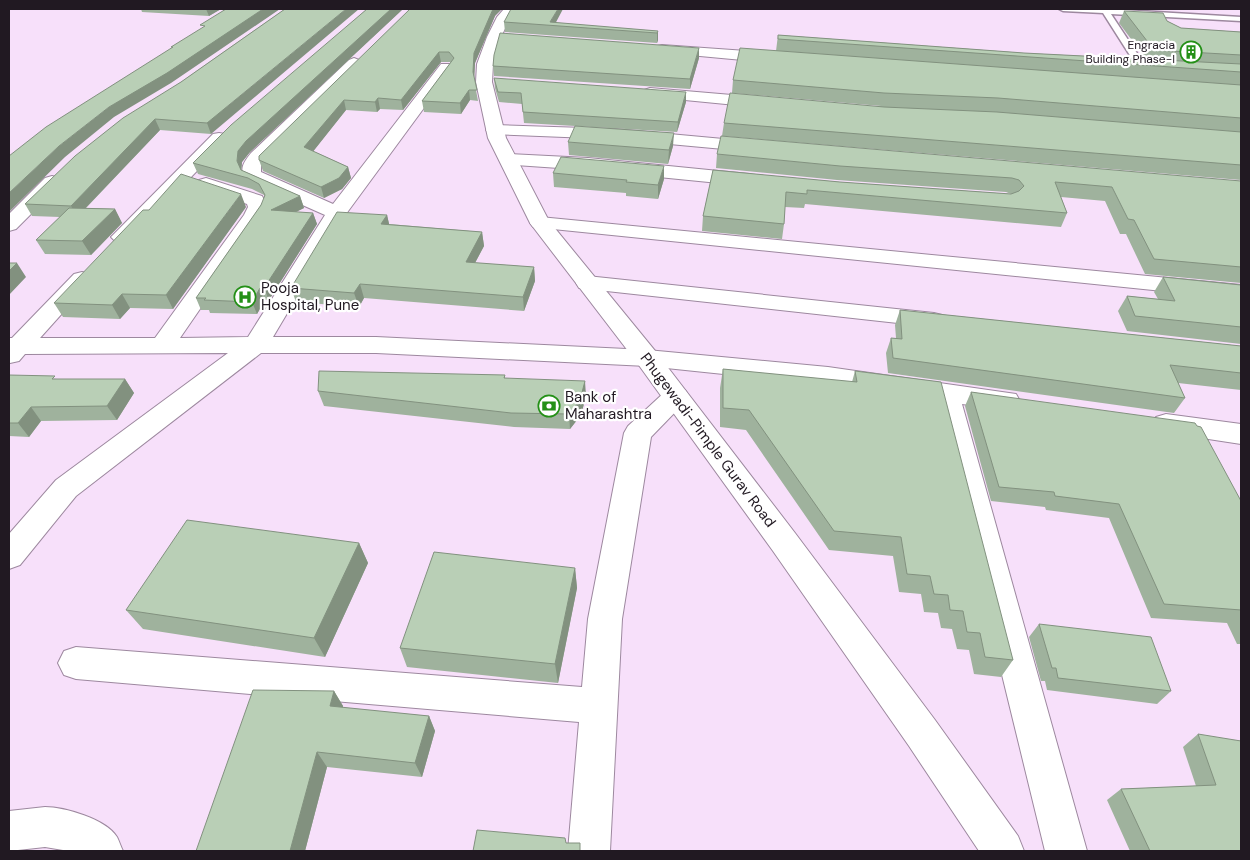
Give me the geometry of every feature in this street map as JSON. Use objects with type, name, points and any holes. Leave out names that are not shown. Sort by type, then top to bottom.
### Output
[{"type":"street","name":"Phugewadi-Pimple Gurav Road","points":[[511,9],[504,17],[504,38],[486,64],[493,83],[497,138],[540,223],[647,358],[784,542],[922,733],[1003,851]]},
{"type":"street","points":[[643,48],[793,59]]},
{"type":"street","points":[[337,214],[253,176],[250,166],[256,156],[369,49]]},
{"type":"street","points":[[9,556],[66,488],[256,345],[337,214],[446,67]]},
{"type":"street","points":[[631,92],[785,104]]},
{"type":"street","points":[[112,247],[211,145],[234,126]]},
{"type":"street","points":[[495,130],[615,134],[777,148]]},
{"type":"street","points":[[509,160],[588,164],[768,181]]},
{"type":"street","points":[[9,225],[66,169]]},
{"type":"street","points":[[162,346],[254,216],[258,207],[255,200],[244,195],[180,177]]},
{"type":"street","points":[[540,223],[1241,292]]},
{"type":"street","points":[[12,349],[92,268]]},
{"type":"street","points":[[587,283],[953,322]]},
{"type":"street","points":[[12,349],[376,345],[647,358],[828,376],[1032,404]]},
{"type":"street","points":[[946,392],[1066,851]]},
{"type":"street","points":[[589,851],[605,620],[638,433],[676,396]]},
{"type":"street","points":[[1147,421],[1241,434]]},
{"type":"street","points":[[1198,428],[1212,454]]},
{"type":"street","points":[[76,664],[599,706]]},
{"type":"street","points":[[9,831],[56,828],[85,838],[98,846],[102,851]]},
{"type":"lane","points":[[1063,9],[1241,19]]},
{"type":"lane","points":[[1105,11],[1141,66],[1161,68]]},
{"type":"lane","points":[[1111,20],[1188,24]]},
{"type":"building","points":[[226,9],[263,9],[167,73],[109,107],[59,146],[9,193],[9,156],[46,127],[173,47],[171,47],[205,26],[200,25]]},
{"type":"building","points":[[285,9],[346,9],[207,123],[155,119],[71,206],[25,204],[75,156],[123,118],[181,82]]},
{"type":"building","points":[[367,9],[391,9],[246,141],[238,151],[237,161],[241,170],[300,196],[271,210],[313,213],[264,288],[260,288],[252,302],[196,298],[261,205],[265,195],[259,184],[248,178],[193,163],[231,125]]},
{"type":"building","points":[[410,9],[493,9],[474,53],[473,72],[477,90],[469,90],[460,103],[422,101],[454,58],[449,52],[439,52],[401,100],[378,98],[375,102],[344,100],[304,147],[348,167],[339,178],[321,187],[259,160],[259,156]]},
{"type":"building","points":[[511,9],[558,9],[550,22],[658,31],[657,33],[504,22]]},
{"type":"building","points":[[1124,11],[1163,13],[1167,21],[1181,28],[1241,32],[1241,55],[1154,50]]},
{"type":"building","points":[[500,33],[699,48],[690,79],[493,66]]},
{"type":"building","points":[[778,35],[1024,53],[1241,64],[1241,72],[778,39]]},
{"type":"building","points":[[740,48],[1241,85],[1241,118],[998,98],[884,93],[733,80]]},
{"type":"building","points":[[494,78],[686,92],[678,122],[523,112],[521,93],[498,92]]},
{"type":"building","points":[[730,93],[884,107],[997,112],[1241,132],[1241,165],[724,123]]},
{"type":"building","points":[[575,126],[674,133],[669,150],[568,142]]},
{"type":"building","points":[[721,136],[1241,181],[1241,267],[1154,259],[1134,220],[1128,219],[1112,187],[1055,182],[1067,213],[807,190],[807,194],[786,192],[784,224],[703,216],[713,170],[840,182],[1011,194],[1019,191],[1024,186],[1019,180],[1012,178],[840,166],[717,154]]},
{"type":"building","points":[[561,157],[664,166],[658,185],[553,173]]},
{"type":"building","points":[[181,174],[241,194],[166,295],[122,294],[112,305],[54,303],[143,210],[149,210]]},
{"type":"building","points":[[69,208],[115,209],[82,241],[36,240]]},
{"type":"building","points":[[337,212],[387,215],[381,224],[482,232],[466,262],[534,267],[523,297],[360,284],[354,293],[291,288]]},
{"type":"building","points":[[9,263],[17,263],[9,271]]},
{"type":"building","points":[[1163,277],[1241,285],[1241,327],[1135,316],[1127,296],[1175,301]]},
{"type":"building","points":[[900,310],[1241,346],[1241,373],[1170,365],[1185,398],[893,358],[891,338],[902,339]]},
{"type":"building","points":[[723,369],[857,382],[855,371],[941,382],[1013,660],[985,657],[980,633],[967,632],[963,611],[950,610],[948,595],[934,594],[930,576],[907,574],[901,537],[834,531],[749,410],[723,408]]},
{"type":"building","points":[[319,371],[505,375],[504,378],[585,381],[580,400],[569,414],[511,413],[318,391]]},
{"type":"building","points":[[9,375],[55,376],[52,379],[125,379],[107,406],[31,407],[18,423],[9,423]]},
{"type":"building","points":[[971,392],[1195,423],[1201,427],[1241,501],[1241,610],[1164,604],[1119,504],[1055,496],[1054,492],[999,487]]},
{"type":"building","points":[[187,520],[359,543],[314,638],[126,610]]},
{"type":"building","points":[[434,552],[575,568],[555,664],[400,648]]},
{"type":"building","points":[[1039,624],[1151,637],[1171,691],[1058,678],[1056,668],[1052,668]]},
{"type":"building","points":[[253,690],[334,691],[330,706],[429,716],[415,763],[317,752],[290,851],[196,851]]},
{"type":"building","points":[[1198,734],[1241,741],[1241,851],[1150,851],[1121,789],[1216,785]]},
{"type":"building","points":[[477,830],[565,838],[566,843],[580,843],[580,851],[473,851]]},
{"type":"place","name":"Engracia Building Phase-I","points":[[1191,52]]},
{"type":"place","name":"Pooja Hospital, Pune","points":[[245,297]]},
{"type":"place","name":"Bank of Maharashtra","points":[[549,406]]}]
